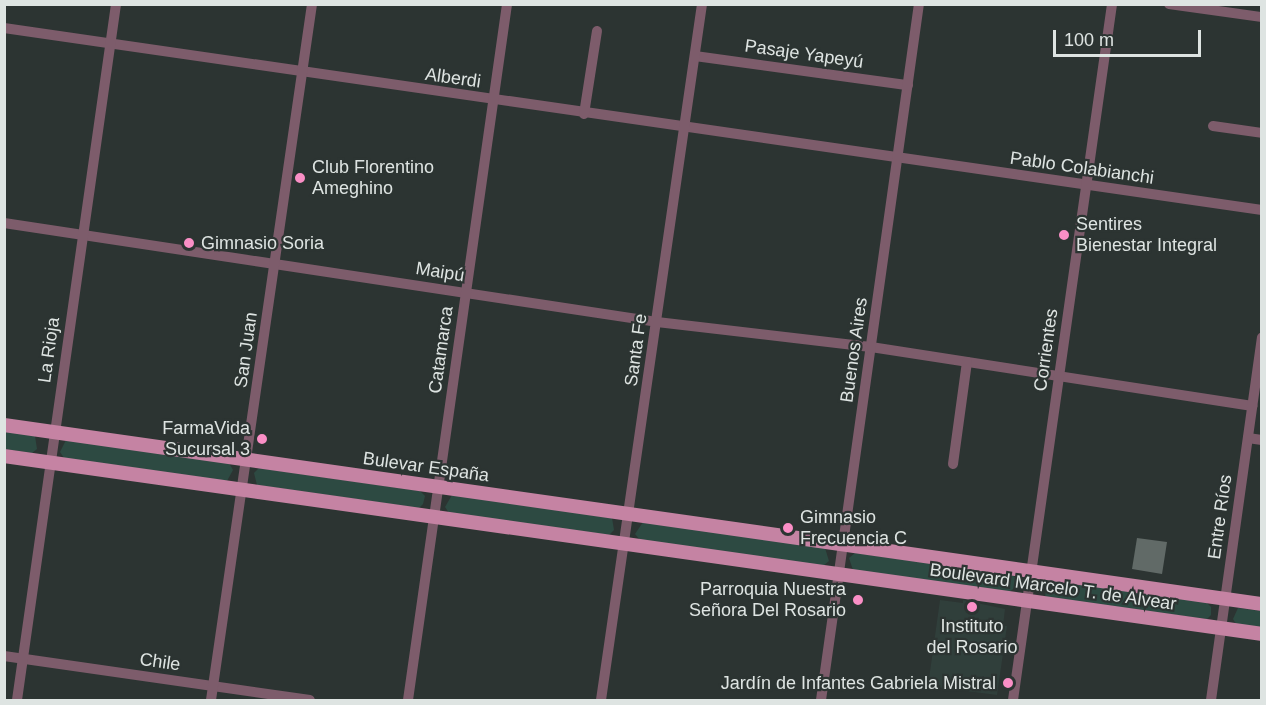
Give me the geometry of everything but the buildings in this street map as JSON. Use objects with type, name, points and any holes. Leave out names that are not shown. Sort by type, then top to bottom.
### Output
[{"type":"main road","name":"Bulevar España","points":[[4,425],[843,544]]},
{"type":"main road","points":[[4,456],[839,575]]},
{"type":"main road","name":"Boulevard Marcelo T. de Alvear","points":[[843,544],[1262,604]]},
{"type":"main road","name":"Boulevard Marcelo T. de Alvear","points":[[839,575],[1262,634]]},
{"type":"street","name":"La Rioja","points":[[17,700],[116,4]]},
{"type":"street","name":"San Juan","points":[[211,700],[312,4]]},
{"type":"street","name":"Catamarca","points":[[408,700],[507,4]]},
{"type":"street","name":"Santa Fe","points":[[602,700],[702,4]]},
{"type":"street","name":"Buenos Aires","points":[[821,700],[919,4]]},
{"type":"street","name":"Corrientes","points":[[1013,700],[1112,4]]},
{"type":"street","points":[[1170,4],[1262,17]]},
{"type":"street","name":"Alberdi","points":[[4,28],[302,74],[897,159]]},
{"type":"street","points":[[584,114],[597,31]]},
{"type":"street","name":"Pasaje Yapeyú","points":[[695,56],[908,86]]},
{"type":"street","points":[[1212,126],[1262,133]]},
{"type":"street","name":"Pablo Colabianchi","points":[[897,159],[1262,210]]},
{"type":"street","name":"Maipú","points":[[4,223],[657,322],[871,347],[1252,406]]},
{"type":"street","name":"Entre Ríos","points":[[1211,700],[1262,338]]},
{"type":"street","points":[[953,464],[967,362]]},
{"type":"street","points":[[1248,438],[1262,440]]},
{"type":"street","name":"Chile","points":[[4,656],[310,700]]},
{"type":"shaded area","points":[[940,600],[963,603],[963,600],[1005,609],[1003,626],[1007,626],[997,695],[928,686]]},
{"type":"green space","points":[[5,431],[35,436],[37,449],[32,453],[5,449]]},
{"type":"green space","points":[[66,440],[229,463],[233,470],[227,481],[64,458],[60,452]]},
{"type":"green space","points":[[259,468],[420,491],[425,496],[419,508],[257,485],[254,473]]},
{"type":"green space","points":[[452,495],[612,518],[614,530],[609,535],[449,513],[445,507]]},
{"type":"green space","points":[[643,522],[825,548],[829,561],[823,566],[640,540],[635,534]]},
{"type":"green space","points":[[855,553],[1012,575],[1016,578],[1016,587],[1009,592],[853,570],[849,558]]},
{"type":"green space","points":[[1047,580],[1206,602],[1211,607],[1211,615],[1207,619],[1045,598]]},
{"type":"green space","points":[[1238,608],[1261,611],[1261,628],[1236,624],[1233,619]]},
{"type":"place","name":"Club Florentino Ameghino","points":[[300,178]]},
{"type":"place","name":"Sentires Bienestar Integral","points":[[1064,235]]},
{"type":"place","name":"Gimnasio Soria","points":[[189,243]]},
{"type":"place","name":"FarmaVida Sucursal 3","points":[[262,439]]},
{"type":"place","name":"Gimnasio Frecuencia C","points":[[788,528]]},
{"type":"place","name":"Parroquia Nuestra Señora Del Rosario","points":[[858,600]]},
{"type":"place","name":"Instituto del Rosario","points":[[972,607]]},
{"type":"place","name":"Jardín de Infantes Gabriela Mistral","points":[[1008,683]]}]
